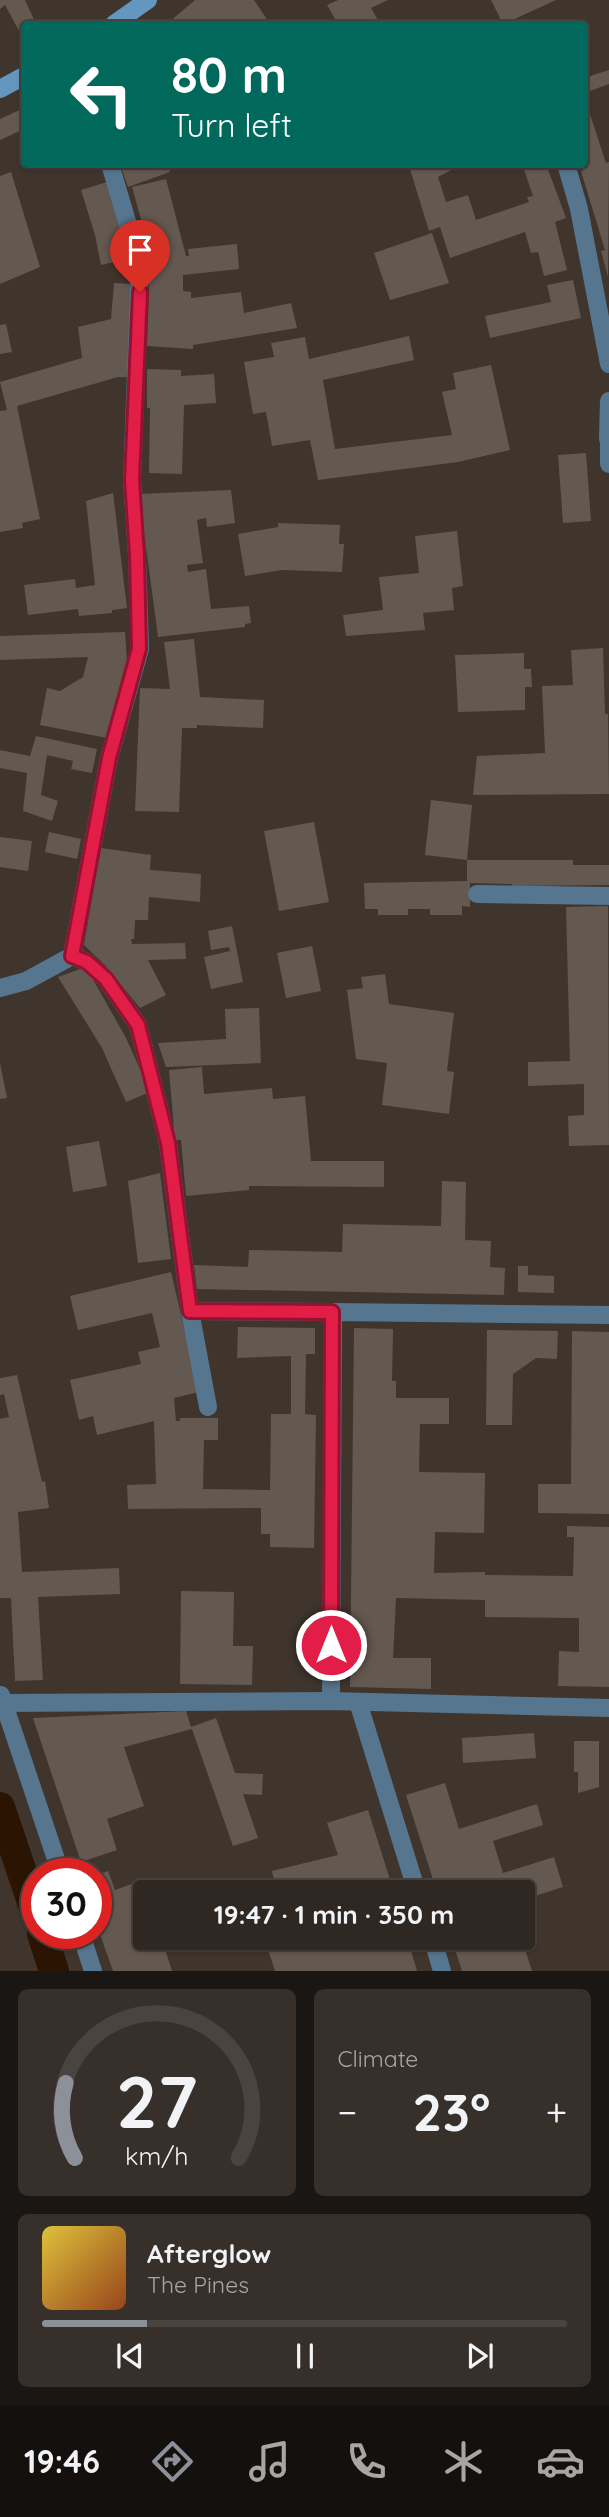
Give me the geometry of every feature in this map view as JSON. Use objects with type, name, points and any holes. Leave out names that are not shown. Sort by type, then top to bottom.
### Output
[{"type":"street","points":[[118,21],[148,0]]},
{"type":"street","points":[[0,89],[21,78]]},
{"type":"street","points":[[72,956],[109,758],[139,649],[132,480],[141,265],[111,168]]},
{"type":"street","points":[[567,168],[579,209],[609,364]]},
{"type":"street","points":[[609,401],[609,464]]},
{"type":"street","points":[[477,894],[609,896]]},
{"type":"street","points":[[0,988],[26,981],[72,956]]},
{"type":"street","points":[[72,956],[87,962],[106,979],[138,1025],[168,1143],[190,1311],[208,1407]]},
{"type":"street","points":[[190,1311],[609,1315]]},
{"type":"street","points":[[331,1701],[332,1312]]},
{"type":"street","points":[[55,1858],[1,1700],[331,1701],[609,1708]]},
{"type":"street","points":[[358,1702],[414,1880]]},
{"type":"street","points":[[86,1949],[93,1971]]},
{"type":"street","points":[[436,1950],[442,1971]]},
{"type":"building","points":[[0,0],[25,0],[35,21],[21,21],[21,34],[5,5],[0,9]]},
{"type":"building","points":[[195,0],[254,0],[268,21],[170,21]]},
{"type":"building","points":[[338,0],[388,0],[371,8],[378,21],[336,21],[327,5]]},
{"type":"building","points":[[491,0],[556,0],[510,21],[502,21]]},
{"type":"building","points":[[609,70],[609,84],[588,92],[588,77]]},
{"type":"building","points":[[588,108],[606,163],[609,162],[608,277],[601,251],[605,250],[582,168],[588,168]]},
{"type":"building","points":[[21,109],[21,130],[0,140],[0,119]]},
{"type":"building","points":[[121,168],[168,168],[170,172],[128,187]]},
{"type":"building","points":[[410,168],[455,168],[438,177],[446,202],[468,195],[476,220],[529,202],[527,197],[533,196],[523,168],[547,168],[566,218],[555,222],[567,270],[544,276],[538,252],[531,253],[525,232],[450,258],[440,227],[429,231]]},
{"type":"building","points":[[11,172],[40,267],[0,284],[0,176]]},
{"type":"building","points":[[166,179],[186,256],[189,256],[188,249],[237,244],[239,269],[183,275],[183,291],[191,292],[191,298],[241,292],[244,313],[291,303],[297,328],[193,345],[193,349],[147,346],[150,259],[154,258],[132,187]]},
{"type":"building","points":[[107,182],[123,229],[129,259],[101,265],[81,190]]},
{"type":"building","points":[[432,233],[449,283],[390,300],[374,253]]},
{"type":"building","points":[[573,280],[581,318],[490,338],[485,316],[551,302],[547,285]]},
{"type":"building","points":[[114,283],[131,284],[129,377],[118,377],[17,406],[40,519],[22,523],[23,528],[0,532],[0,411],[7,410],[0,382],[82,358],[78,327],[111,319]]},
{"type":"building","points":[[6,324],[12,352],[0,354],[0,325]]},
{"type":"building","points":[[409,336],[414,360],[323,380],[335,449],[452,435],[442,392],[456,389],[453,373],[491,365],[510,450],[458,462],[318,480],[310,440],[272,446],[266,412],[253,414],[244,362],[274,357],[271,343],[305,337],[309,359]]},
{"type":"building","points":[[147,369],[181,370],[181,376],[214,374],[216,403],[184,405],[182,474],[149,473],[150,408],[147,408]]},
{"type":"building","points":[[586,453],[591,521],[563,523],[558,455]]},
{"type":"building","points":[[231,490],[235,523],[207,527],[206,518],[197,520],[203,563],[187,565],[188,572],[206,569],[211,609],[249,606],[251,623],[245,624],[245,627],[158,637],[139,494]]},
{"type":"building","points":[[113,493],[127,608],[112,610],[112,613],[79,616],[78,609],[28,615],[24,585],[75,579],[76,588],[95,585],[86,501]]},
{"type":"building","points":[[278,523],[340,525],[339,544],[344,544],[342,572],[282,570],[245,576],[238,534],[278,527]]},
{"type":"building","points":[[457,531],[463,586],[452,588],[454,610],[423,613],[425,630],[346,636],[343,615],[383,610],[379,577],[419,573],[415,536]]},
{"type":"building","points":[[125,632],[127,662],[107,738],[40,725],[47,688],[60,691],[83,677],[88,657],[0,660],[0,636]]},
{"type":"building","points":[[194,639],[200,697],[264,700],[263,728],[197,725],[197,728],[182,728],[179,812],[135,811],[140,688],[170,689],[164,642]]},
{"type":"building","points":[[603,648],[605,714],[608,714],[609,794],[473,795],[477,756],[545,753],[542,686],[573,685],[571,650]]},
{"type":"building","points":[[524,653],[524,669],[531,669],[532,687],[525,687],[525,710],[458,712],[455,655]]},
{"type":"building","points":[[36,736],[97,749],[92,773],[71,769],[73,761],[47,755],[41,795],[58,801],[52,821],[23,811],[27,773],[0,768],[0,750],[30,756]]},
{"type":"building","points":[[431,800],[472,805],[467,860],[425,855]]},
{"type":"building","points":[[314,822],[329,902],[279,911],[264,831]]},
{"type":"building","points":[[49,832],[81,839],[77,859],[45,852]]},
{"type":"building","points":[[0,837],[32,841],[28,871],[0,867]]},
{"type":"building","points":[[101,848],[151,855],[150,870],[201,874],[200,902],[149,897],[148,920],[135,920],[132,944],[185,943],[186,959],[148,960],[166,995],[140,1008],[104,964],[84,945]]},
{"type":"building","points":[[467,860],[573,860],[573,865],[609,865],[609,885],[512,886],[470,883],[470,907],[462,906],[462,915],[430,915],[430,909],[408,909],[408,915],[378,915],[378,909],[365,909],[364,883],[467,881]]},
{"type":"building","points":[[608,906],[609,1145],[569,1146],[568,1116],[584,1115],[584,1084],[528,1086],[528,1062],[570,1061],[566,907]]},
{"type":"building","points":[[232,926],[243,982],[211,989],[204,957],[230,951],[229,947],[211,950],[208,931]]},
{"type":"building","points":[[312,946],[321,991],[286,998],[277,953]]},
{"type":"building","points":[[86,967],[126,1038],[150,1092],[126,1102],[102,1048],[58,977]]},
{"type":"building","points":[[385,974],[389,1004],[454,1013],[447,1071],[454,1072],[449,1114],[382,1105],[387,1063],[356,1059],[347,990],[363,988],[361,977]]},
{"type":"building","points":[[259,1008],[261,1063],[166,1067],[158,1043],[226,1039],[225,1009]]},
{"type":"building","points":[[0,1063],[7,1098],[0,1099]]},
{"type":"building","points":[[202,1067],[204,1094],[272,1088],[273,1099],[305,1096],[311,1161],[384,1161],[384,1187],[249,1186],[249,1190],[186,1196],[181,1140],[175,1140],[169,1070]]},
{"type":"building","points":[[99,1141],[107,1186],[73,1192],[66,1147]]},
{"type":"building","points":[[160,1173],[171,1259],[138,1263],[128,1181]]},
{"type":"building","points":[[442,1181],[466,1182],[465,1240],[491,1241],[490,1267],[505,1268],[504,1295],[197,1289],[194,1265],[248,1267],[249,1250],[342,1252],[343,1224],[441,1226]]},
{"type":"building","points":[[518,1266],[528,1266],[528,1275],[554,1276],[554,1293],[518,1292]]},
{"type":"building","points":[[171,1272],[199,1392],[174,1398],[176,1421],[180,1421],[180,1418],[218,1418],[218,1440],[204,1440],[203,1489],[270,1490],[271,1414],[291,1414],[291,1356],[237,1358],[238,1327],[315,1328],[315,1354],[306,1354],[305,1414],[316,1415],[314,1548],[270,1547],[270,1534],[261,1534],[261,1508],[128,1509],[127,1485],[156,1484],[154,1421],[97,1435],[93,1416],[79,1420],[70,1380],[141,1364],[138,1352],[160,1347],[152,1313],[78,1330],[70,1296]]},
{"type":"building","points":[[354,1328],[393,1329],[392,1381],[396,1381],[396,1398],[449,1398],[449,1424],[420,1424],[419,1472],[485,1473],[484,1533],[435,1532],[434,1573],[485,1572],[485,1575],[573,1576],[574,1537],[567,1537],[567,1526],[609,1527],[609,1687],[558,1686],[559,1651],[579,1652],[579,1618],[485,1617],[485,1600],[396,1598],[393,1658],[431,1658],[431,1689],[350,1687]]},
{"type":"building","points":[[487,1330],[558,1331],[557,1359],[536,1358],[513,1374],[512,1425],[486,1425]]},
{"type":"building","points":[[572,1331],[609,1332],[609,1514],[538,1513],[538,1484],[571,1484]]},
{"type":"building","points":[[17,1375],[42,1482],[45,1481],[49,1508],[18,1512],[22,1572],[119,1568],[120,1594],[38,1597],[43,1680],[15,1681],[11,1598],[0,1598],[0,1419],[9,1417],[4,1394],[0,1395],[0,1378]]},
{"type":"building","points":[[181,1591],[234,1592],[233,1646],[253,1646],[252,1685],[180,1684]]},
{"type":"building","points":[[186,1711],[191,1727],[216,1718],[235,1773],[263,1774],[262,1795],[243,1794],[258,1838],[233,1846],[192,1729],[124,1747],[144,1806],[107,1819],[117,1850],[93,1858],[80,1858],[33,1718]]},
{"type":"building","points":[[534,1733],[536,1758],[463,1763],[462,1738]]},
{"type":"building","points":[[574,1741],[599,1741],[599,1787],[578,1793],[578,1772],[574,1772]]},
{"type":"building","points":[[445,1783],[459,1829],[537,1804],[543,1825],[493,1841],[503,1873],[554,1857],[563,1887],[535,1896],[535,1880],[433,1880],[406,1795]]},
{"type":"building","points":[[368,1810],[390,1880],[274,1880],[272,1871],[338,1855],[327,1823]]},
{"type":"building","points":[[112,1882],[115,1890],[133,1883],[133,1950],[165,1950],[172,1971],[113,1971],[105,1949],[112,1949]]},
{"type":"building","points":[[268,1950],[411,1950],[417,1971],[275,1971]]},
{"type":"building","points":[[455,1950],[525,1950],[532,1971],[462,1971]]},
{"type":"waterway","points":[[0,1807],[21,1869]]},
{"type":"waterway","points":[[47,1949],[54,1971]]},
{"type":"route","points":[[140,292],[132,480],[139,649],[109,758],[72,956],[87,962],[106,979],[138,1025],[168,1143],[190,1311],[332,1312],[331,1645]]}]
